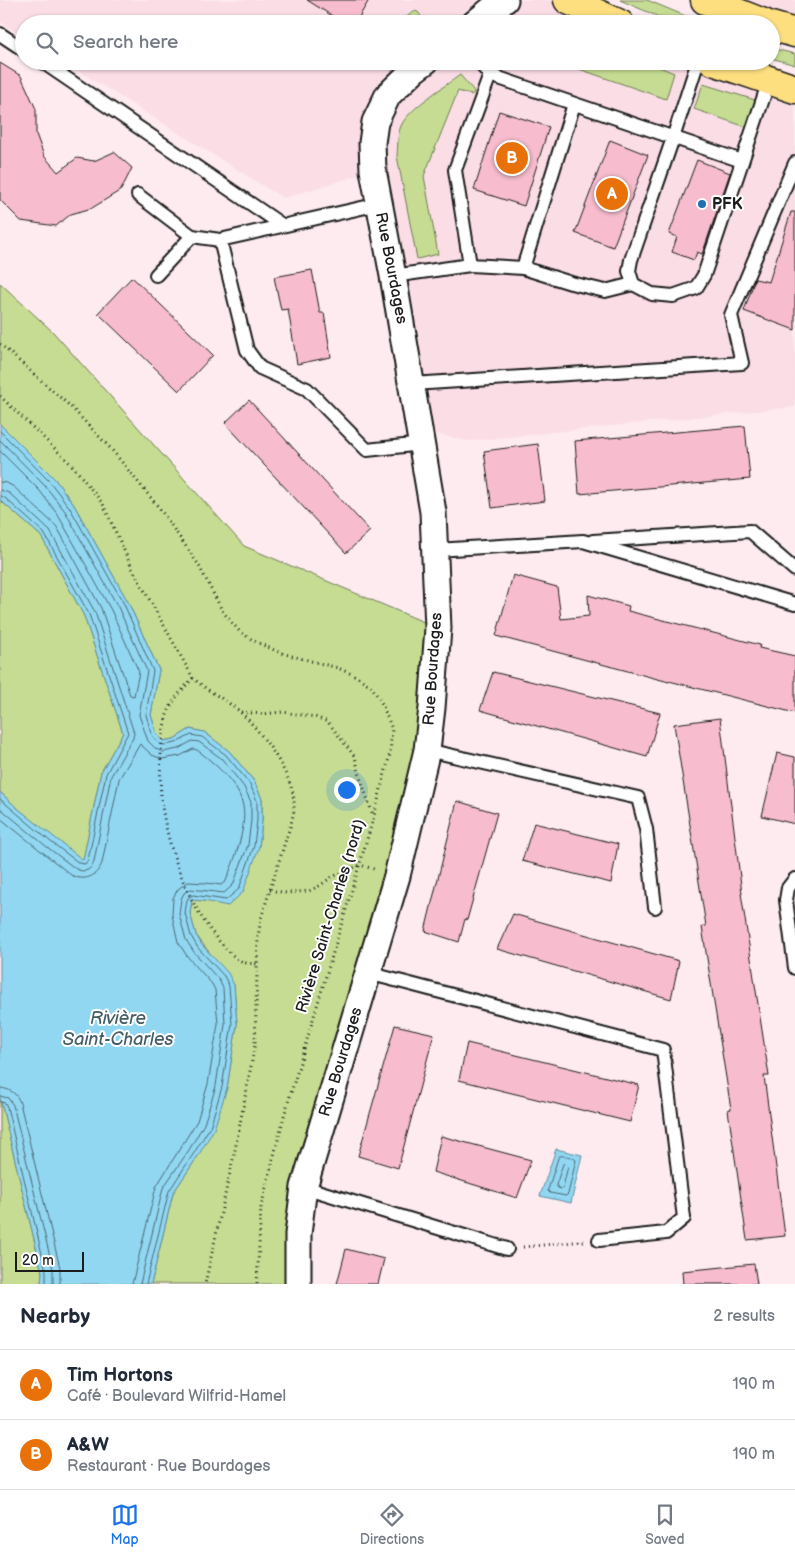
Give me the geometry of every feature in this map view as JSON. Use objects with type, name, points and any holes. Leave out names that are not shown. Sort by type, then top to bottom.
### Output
[{"type":"main road","points":[[568,0],[600,15]]},
{"type":"main road","points":[[705,0],[743,15]]},
{"type":"main road","points":[[780,29],[795,33]]},
{"type":"main road","points":[[738,70],[795,89]]},
{"type":"street","points":[[485,15],[505,0]]},
{"type":"street","name":"Rue Bourdages","points":[[298,1284],[298,1234],[304,1187],[397,876],[427,750],[432,708],[438,628],[433,512],[373,170],[372,143],[375,122],[388,95],[414,70]]},
{"type":"lane","points":[[0,34],[15,44]]},
{"type":"lane","points":[[54,70],[282,225]]},
{"type":"lane","points":[[486,70],[490,75],[742,161]]},
{"type":"lane","points":[[695,70],[628,272],[633,284],[652,294],[673,296],[696,288],[704,275],[769,81]]},
{"type":"lane","points":[[470,265],[455,170],[490,75]]},
{"type":"lane","points":[[523,268],[574,104]]},
{"type":"lane","points":[[412,384],[742,363],[731,315],[795,163]]},
{"type":"lane","points":[[138,195],[192,236],[220,240],[379,204]]},
{"type":"lane","points":[[156,275],[192,236]]},
{"type":"lane","points":[[220,240],[248,350],[260,368],[307,389],[367,450],[422,444]]},
{"type":"lane","points":[[393,276],[470,265],[523,268],[605,291],[633,284]]},
{"type":"lane","points":[[436,550],[750,531],[795,570]]},
{"type":"lane","points":[[583,541],[795,604]]},
{"type":"lane","points":[[427,750],[638,798],[646,830],[655,907]]},
{"type":"lane","points":[[795,879],[788,888],[786,900],[795,968]]},
{"type":"lane","points":[[368,973],[663,1050],[684,1218],[666,1233],[599,1240]]},
{"type":"lane","points":[[304,1187],[508,1248]]},
{"type":"path","name":"Rivière Saint-Charles (nord)","points":[[0,344],[71,407],[112,450],[160,509],[198,564],[223,612],[241,633],[281,653],[338,668],[356,676],[372,687],[382,704],[392,729],[390,754],[374,816],[279,1134],[261,1207],[257,1284]]},
{"type":"path","points":[[0,396],[72,465],[103,504],[132,568],[193,678],[201,686],[240,712],[264,739],[290,782],[294,801],[292,819],[261,919],[258,936],[255,1045],[234,1155],[205,1284]]},
{"type":"path","points":[[193,678],[174,699],[167,715],[160,778],[162,806],[171,844],[187,889],[201,918],[230,953],[244,962],[258,964]]},
{"type":"path","points":[[240,712],[262,714],[284,712],[315,717],[328,722],[355,757],[374,816]]},
{"type":"path","points":[[270,890],[286,893],[309,891],[360,865]]},
{"type":"path","points":[[508,1248],[599,1240]]},
{"type":"shaded area","points":[[0,0],[568,0],[600,15],[15,15],[15,31],[0,22]]},
{"type":"shaded area","points":[[705,0],[795,0],[795,33],[780,28],[780,15],[746,15]]},
{"type":"shaded area","points":[[77,70],[739,70],[795,89],[795,407],[468,441],[420,430],[373,171],[283,198]]},
{"type":"green space","points":[[620,0],[647,0],[683,15],[654,15]]},
{"type":"green space","points":[[414,11],[420,15],[409,15]]},
{"type":"green space","points":[[780,50],[795,54],[795,65],[780,61]]},
{"type":"green space","points":[[582,70],[667,70],[674,73],[666,99]]},
{"type":"green space","points":[[460,75],[474,93],[471,95],[458,91],[424,176],[438,254],[417,259],[397,156],[399,133],[401,126],[411,113]]},
{"type":"green space","points":[[703,84],[755,100],[746,127],[694,109]]},
{"type":"green space","points":[[0,283],[53,332],[244,546],[438,628],[432,708],[304,1187],[298,1284],[151,1284],[173,1193],[198,1156],[227,1088],[237,1024],[234,985],[196,935],[190,913],[192,900],[204,901],[259,847],[262,799],[254,781],[229,751],[204,732],[190,729],[174,739],[163,741],[157,734],[151,715],[159,670],[128,602],[74,505],[54,478],[0,424]]},
{"type":"green space","points":[[0,500],[41,536],[84,616],[123,733],[101,772],[83,861],[0,792]]},
{"type":"green space","points":[[0,1098],[42,1272],[41,1284],[0,1284]]},
{"type":"water","name":"Rivière Saint-Charles","points":[[0,424],[54,478],[74,505],[128,602],[159,670],[151,715],[157,734],[163,741],[174,739],[190,729],[204,732],[229,751],[254,781],[262,799],[259,847],[243,892],[228,906],[192,900],[190,913],[196,935],[202,945],[228,973],[234,985],[237,1024],[227,1088],[214,1129],[173,1193],[151,1284],[41,1284],[42,1272],[0,1098],[0,792],[83,860],[101,772],[123,733],[84,616],[41,536],[0,500]]},
{"type":"water","points":[[556,1149],[582,1155],[571,1203],[540,1196]]},
{"type":"building","points":[[307,0],[369,0],[360,15],[331,15]]},
{"type":"building","points":[[0,63],[21,76],[36,109],[36,134],[44,156],[58,172],[77,158],[94,161],[114,152],[132,168],[121,190],[92,208],[71,214],[56,226],[21,221],[0,200]]},
{"type":"building","points":[[499,111],[549,127],[524,206],[474,190]]},
{"type":"building","points":[[610,140],[648,155],[613,247],[575,233]]},
{"type":"building","name":"PFK","points":[[697,160],[730,173],[702,254],[697,252],[694,260],[672,252],[677,237],[669,234]]},
{"type":"building","points":[[791,212],[795,212],[795,330],[744,311],[755,279],[769,282]]},
{"type":"building","points":[[312,270],[320,313],[324,313],[331,357],[297,364],[288,309],[281,310],[274,277]]},
{"type":"building","points":[[132,277],[213,355],[179,391],[98,313]]},
{"type":"building","points":[[249,400],[370,531],[346,553],[225,423]]},
{"type":"building","points":[[745,426],[750,479],[579,494],[575,441]]},
{"type":"building","points":[[538,444],[545,501],[492,508],[484,451]]},
{"type":"building","points":[[513,575],[557,587],[561,619],[589,616],[588,595],[629,606],[628,611],[760,645],[759,648],[795,656],[795,713],[496,636]]},
{"type":"building","points":[[493,672],[660,713],[647,757],[480,710]]},
{"type":"building","points":[[720,718],[741,893],[769,1076],[764,1076],[785,1236],[747,1240],[728,1110],[731,1109],[702,927],[706,926],[674,724]]},
{"type":"building","points":[[777,753],[795,757],[795,824],[762,816]]},
{"type":"building","points":[[457,801],[497,813],[459,942],[425,931]]},
{"type":"building","points":[[534,823],[618,844],[611,883],[522,861]]},
{"type":"building","points":[[513,914],[679,961],[671,999],[497,949]]},
{"type":"building","points":[[395,1025],[434,1034],[398,1168],[358,1156]]},
{"type":"building","points":[[467,1043],[639,1085],[630,1122],[459,1080]]},
{"type":"building","points":[[441,1136],[531,1160],[517,1198],[433,1172]]},
{"type":"building","points":[[346,1249],[384,1259],[378,1284],[337,1284]]},
{"type":"building","points":[[754,1264],[757,1284],[683,1284],[682,1271]]},
{"type":"place","name":"A&W","points":[[512,158]]},
{"type":"place","name":"Tim Hortons","points":[[612,194]]},
{"type":"place","name":"PFK","points":[[702,204]]}]
